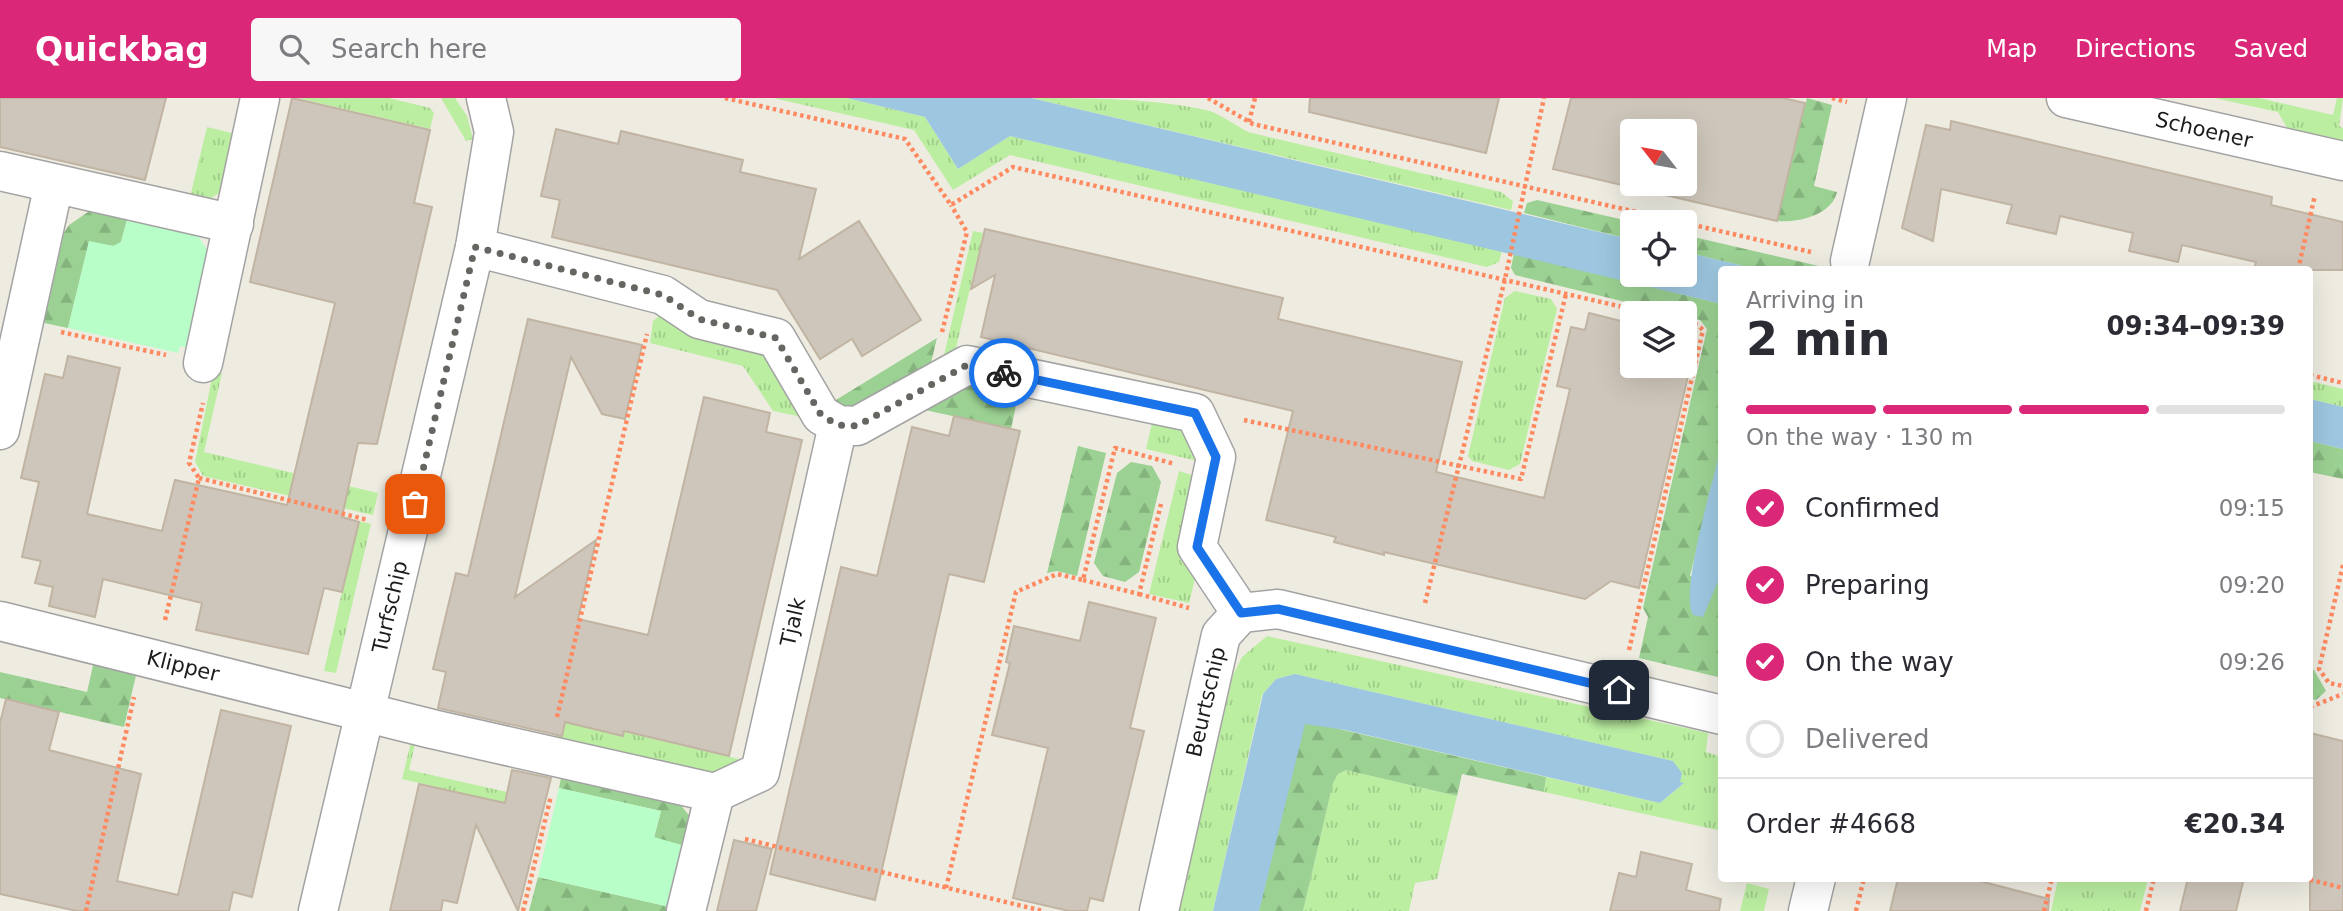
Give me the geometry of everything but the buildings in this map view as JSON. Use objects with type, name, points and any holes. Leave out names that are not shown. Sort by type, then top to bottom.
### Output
[{"type":"street","points":[[203,363],[260,98]]},
{"type":"street","name":"Turfschip","points":[[318,911],[475,247],[494,132],[487,98]]},
{"type":"street","points":[[1850,261],[1888,98]]},
{"type":"street","name":"Schoener","points":[[2066,98],[2333,159]]},
{"type":"street","points":[[0,172],[234,224]]},
{"type":"street","points":[[0,430],[54,184]]},
{"type":"street","points":[[475,247],[657,293],[699,319],[776,338],[821,415],[838,425],[857,426],[967,365],[1195,413],[1216,457],[1197,547],[1241,613],[1278,609],[1718,714]]},
{"type":"street","name":"Tjalk","points":[[715,793],[760,772],[838,425]]},
{"type":"street","name":"Beurtschip","points":[[1159,911],[1221,635],[1241,613]]},
{"type":"street","name":"Klipper","points":[[0,621],[366,710]]},
{"type":"street","points":[[366,710],[432,729],[715,793],[686,911]]},
{"type":"street","points":[[1808,911],[1815,882]]},
{"type":"path","points":[[725,98],[905,139],[967,232],[929,384]]},
{"type":"path","points":[[1208,98],[1249,122],[1626,210]]},
{"type":"path","points":[[1249,122],[1255,98]]},
{"type":"path","points":[[1415,641],[1505,279],[1544,98]]},
{"type":"path","points":[[2299,266],[2333,159]]},
{"type":"path","points":[[951,205],[1013,167],[1620,306]]},
{"type":"path","points":[[1697,226],[1850,261]]},
{"type":"path","points":[[523,911],[554,757],[657,293]]},
{"type":"path","points":[[1206,436],[1236,419],[1521,479],[1566,294]]},
{"type":"path","points":[[22,324],[211,365],[189,463],[199,478],[409,530]]},
{"type":"path","points":[[1697,325],[1703,330],[1697,356]]},
{"type":"path","points":[[2313,376],[2343,383]]},
{"type":"path","points":[[1619,690],[1692,378]]},
{"type":"path","points":[[1083,580],[1115,448],[1213,473]]},
{"type":"path","points":[[1168,476],[1171,463]]},
{"type":"path","points":[[86,911],[150,657],[199,478]]},
{"type":"path","points":[[946,888],[1016,592],[1057,574],[1139,594],[1161,502]]},
{"type":"path","points":[[2343,565],[2319,669],[2329,683],[2343,686]]},
{"type":"path","points":[[2313,706],[2343,694]]},
{"type":"path","points":[[706,829],[1043,911]]},
{"type":"path","points":[[2313,880],[2343,888]]},
{"type":"path","points":[[1856,911],[1863,882]]},
{"type":"path","points":[[2044,911],[2051,882]]},
{"type":"path","points":[[2146,911],[2153,882]]},
{"type":"green space","points":[[297,98],[389,98],[430,108],[434,113],[430,129]]},
{"type":"green space","points":[[441,98],[455,98],[467,116],[473,139],[466,141]]},
{"type":"green space","points":[[773,98],[847,98],[925,117],[958,169],[1010,136],[1502,251],[1499,262],[1487,267],[1010,155],[953,190],[914,130]]},
{"type":"green space","points":[[1031,98],[1144,101],[1210,111],[1248,132],[1501,192],[1513,201],[1511,210]]},
{"type":"green space","points":[[1807,98],[1832,105],[1814,186],[1837,192],[1828,207],[1813,216],[1795,221],[1777,221]]},
{"type":"green space","points":[[2214,98],[2259,98],[2333,115],[2337,98],[2343,98],[2339,126],[2343,128],[2343,142],[2287,128],[2278,112]]},
{"type":"green space","points":[[207,127],[236,134],[226,189],[201,204],[189,201]]},
{"type":"green space","points":[[1537,200],[1620,219],[1620,237],[1524,213],[1527,203]]},
{"type":"green space","points":[[91,210],[128,216],[121,242],[114,246],[89,242],[68,328],[44,323],[64,233],[69,225]]},
{"type":"green space","points":[[128,216],[196,233],[212,257],[192,349],[180,346],[178,353],[68,328],[89,241],[113,246],[121,242]]},
{"type":"green space","points":[[973,231],[983,233],[956,348],[944,355]]},
{"type":"green space","points":[[1697,238],[1818,266],[1743,266],[1697,255]]},
{"type":"green space","points":[[1514,253],[1620,279],[1620,287],[1653,287],[1718,303],[1718,460],[1690,576],[1718,579],[1718,677],[1639,658],[1648,617],[1643,608],[1707,329],[1697,319],[1697,301],[1622,301],[1515,275],[1511,268]]},
{"type":"green space","points":[[1515,291],[1551,299],[1557,309],[1520,464],[1509,470],[1472,461],[1468,456],[1505,298]]},
{"type":"green space","points":[[668,308],[766,348],[807,418],[773,411],[743,366],[650,343],[653,321]]},
{"type":"green space","points":[[937,338],[931,363],[858,409],[831,403]]},
{"type":"green space","points":[[213,373],[222,373],[204,452],[378,493],[373,515],[203,476],[195,462]]},
{"type":"green space","points":[[964,378],[1019,391],[1011,429],[916,408]]},
{"type":"green space","points":[[2313,382],[2343,389],[2343,407],[2313,400]]},
{"type":"green space","points":[[1152,423],[1191,432],[1202,462],[1146,449]]},
{"type":"green space","points":[[2313,442],[2343,449],[2343,479],[2313,473]]},
{"type":"green space","points":[[1078,446],[1106,453],[1077,576],[1057,571],[1047,573]]},
{"type":"green space","points":[[1131,462],[1152,466],[1161,482],[1139,572],[1125,582],[1103,576],[1094,563],[1117,473]]},
{"type":"green space","points":[[1179,471],[1198,477],[1196,575],[1189,603],[1149,594]]},
{"type":"green space","points":[[358,521],[371,524],[336,673],[324,671]]},
{"type":"green space","points":[[1267,636],[1708,733],[1706,752],[1718,756],[1718,830],[1544,792],[1546,777],[1660,803],[1683,784],[1673,761],[1295,674],[1276,679],[1262,695],[1213,911],[1179,911],[1233,675],[1242,657]]},
{"type":"green space","points":[[94,661],[137,671],[124,727],[0,698],[0,672],[87,692]]},
{"type":"green space","points":[[2313,670],[2326,691],[2313,700]]},
{"type":"green space","points":[[561,717],[747,761],[727,778],[555,737]]},
{"type":"green space","points":[[1313,723],[1546,777],[1544,792],[1462,774],[1457,796],[1346,770],[1338,774],[1333,783],[1303,911],[1259,911],[1301,732],[1305,724]]},
{"type":"green space","points":[[411,742],[415,744],[409,770],[507,792],[504,803],[402,779]]},
{"type":"green space","points":[[1346,770],[1457,796],[1437,879],[1415,883],[1409,911],[1303,911],[1333,783],[1338,774]]},
{"type":"green space","points":[[562,773],[677,800],[691,818],[685,846],[654,838],[661,811],[559,788]]},
{"type":"green space","points":[[559,788],[661,811],[654,837],[685,846],[670,907],[538,877]]},
{"type":"green space","points":[[538,877],[670,907],[669,911],[529,911]]},
{"type":"green space","points":[[2057,882],[2147,882],[2140,911],[2051,911]]},
{"type":"green space","points":[[1747,883],[1769,889],[1764,911],[1740,911]]},
{"type":"water","points":[[847,98],[1031,98],[1620,237],[1620,280],[1010,136],[958,169],[925,117]]},
{"type":"water","points":[[1697,255],[1743,266],[1718,266],[1718,303],[1650,287],[1697,287]]},
{"type":"water","points":[[2313,400],[2343,407],[2343,449],[2313,442]]},
{"type":"water","points":[[1718,460],[1718,581],[1703,617],[1693,615],[1690,603],[1694,559]]},
{"type":"water","points":[[1295,674],[1673,761],[1682,773],[1680,782],[1684,783],[1660,803],[1345,730],[1305,724],[1259,911],[1213,911],[1263,694],[1276,679]]},
{"type":"way so far","points":[[415,504],[475,247],[663,295],[699,319],[776,338],[821,415],[838,425],[857,426],[967,365],[1004,373]]},
{"type":"route","points":[[1004,373],[1195,413],[1216,457],[1197,547],[1241,613],[1278,609],[1619,690]]}]
